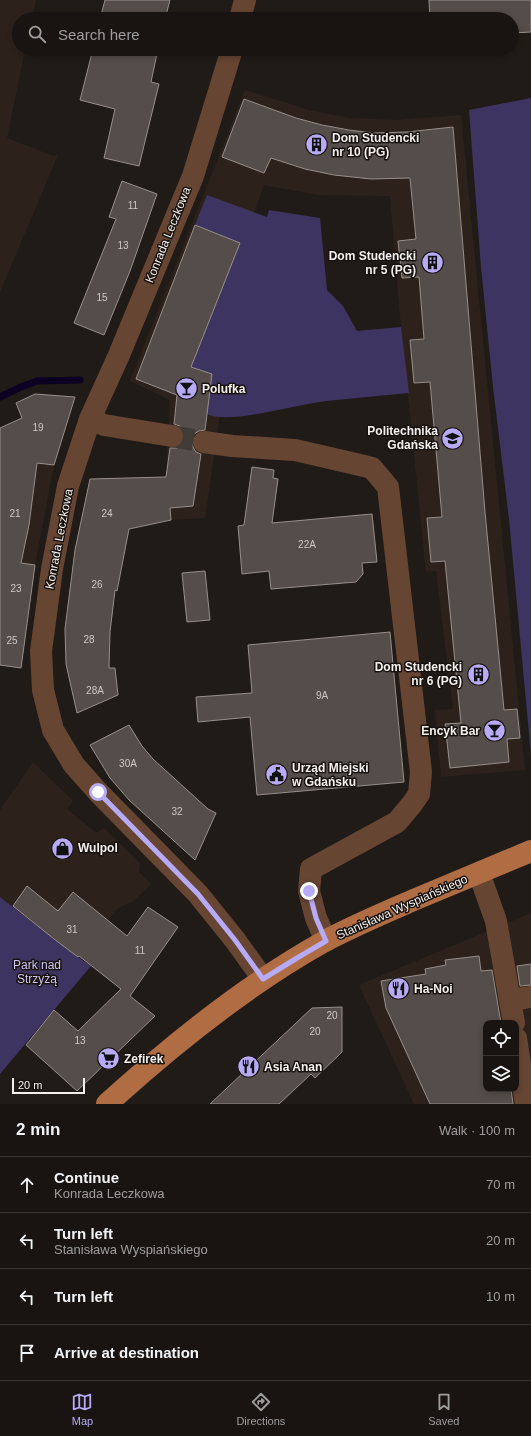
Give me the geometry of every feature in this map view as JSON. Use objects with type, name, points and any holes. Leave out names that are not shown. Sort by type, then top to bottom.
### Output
[{"type":"main road","name":"Stanisława Wyspiańskiego","points":[[107,1104],[181,1039],[263,979],[297,958],[326,941],[390,911],[531,851]]},
{"type":"street","points":[[242,12],[245,0]]},
{"type":"street","name":"Konrada Leczkowa","points":[[230,56],[193,176],[90,419],[68,486],[52,569],[41,651],[43,690],[53,730],[74,765],[98,792],[198,894],[235,940],[263,979]]},
{"type":"street","points":[[90,419],[104,425],[172,436]]},
{"type":"street","points":[[204,442],[232,446],[295,450],[360,465],[372,468],[388,487],[421,772],[419,794],[397,822],[311,868],[309,891],[316,918],[326,941]]},
{"type":"street","points":[[479,873],[521,999],[515,1020]]},
{"type":"street","points":[[519,1056],[526,1104]]},
{"type":"shaded area","points":[[0,0],[36,0],[33,12],[12,12],[12,56],[24,56],[7,138],[53,156],[58,155],[0,292]]},
{"type":"shaded area","name":"Politechnika Gdańska","points":[[245,90],[309,110],[350,118],[395,120],[461,115],[525,770],[441,777],[435,710],[453,709],[436,571],[426,572],[401,327],[390,196],[319,195],[264,185],[201,361],[226,371],[205,518],[171,520],[166,477],[170,400],[130,381]]},
{"type":"shaded area","points":[[0,457],[54,465],[35,565],[0,560]]},
{"type":"shaded area","name":"Wulpol","points":[[33,762],[73,801],[67,809],[96,833],[104,828],[140,863],[139,872],[151,884],[134,901],[118,908],[78,957],[0,897],[0,810]]},
{"type":"shaded area","points":[[531,913],[531,1104],[414,1104],[359,985]]},
{"type":"green space","points":[[531,98],[531,755],[509,519],[493,387],[481,267],[469,110]]},
{"type":"green space","points":[[207,195],[267,217],[269,210],[320,218],[327,290],[343,306],[357,331],[401,327],[409,393],[326,401],[247,416],[217,417],[207,414],[212,374],[191,367],[239,243],[195,225]]},
{"type":"green space","name":"Park nad Strzyżą","points":[[0,897],[91,966],[0,1074]]},
{"type":"building","points":[[105,0],[170,0],[167,12],[102,12]]},
{"type":"building","points":[[429,0],[531,0],[531,32],[519,33],[519,12],[430,12]]},
{"type":"building","points":[[91,56],[157,56],[151,82],[159,84],[139,166],[104,158],[115,109],[80,100]]},
{"type":"building","points":[[244,99],[296,118],[349,130],[374,133],[407,132],[453,127],[485,512],[504,710],[517,709],[520,738],[507,739],[509,762],[450,768],[445,724],[461,723],[445,561],[431,562],[427,518],[442,517],[430,382],[414,383],[410,340],[424,339],[419,277],[402,278],[398,241],[416,239],[410,178],[371,179],[334,175],[305,169],[271,158],[264,173],[222,157]]},
{"type":"building","points":[[122,181],[157,194],[130,271],[104,335],[74,323],[116,219],[109,217]]},
{"type":"building","points":[[195,225],[240,243],[191,367],[212,374],[205,430],[194,434],[192,441],[196,452],[201,454],[193,506],[170,508],[171,520],[129,529],[117,591],[115,590],[110,632],[109,668],[115,668],[118,695],[77,713],[66,664],[65,629],[75,550],[90,479],[166,477],[170,448],[177,448],[182,444],[184,431],[180,426],[174,424],[177,395],[136,379]]},
{"type":"building","points":[[35,394],[75,397],[54,465],[37,463],[29,525],[21,563],[35,565],[21,668],[0,665],[0,428],[22,418],[16,403]]},
{"type":"building","points":[[252,467],[274,470],[273,478],[278,479],[272,523],[372,514],[377,562],[362,563],[363,574],[356,582],[271,589],[269,571],[242,574],[238,526],[244,525]]},
{"type":"building","points":[[205,571],[210,620],[187,622],[182,573]]},
{"type":"building","points":[[390,632],[404,782],[257,795],[250,717],[198,722],[196,697],[252,693],[248,645]]},
{"type":"building","points":[[129,725],[142,746],[153,759],[208,809],[216,813],[195,860],[129,800],[110,778],[90,745]]},
{"type":"building","points":[[27,886],[58,911],[73,892],[127,936],[148,907],[178,927],[130,996],[155,1016],[77,1091],[26,1045],[54,1010],[78,1031],[121,989],[13,906]]},
{"type":"building","points":[[479,956],[481,971],[492,970],[500,1020],[483,1020],[483,1092],[511,1092],[513,1104],[430,1104],[386,1008],[381,981],[426,974],[425,969],[446,965],[445,960]]},
{"type":"building","points":[[531,964],[531,985],[520,986],[517,966]]},
{"type":"building","points":[[342,1007],[342,1052],[315,1078],[311,1074],[279,1104],[210,1104],[312,1008]]},
{"type":"waterway","points":[[0,397],[37,381],[80,380]]},
{"type":"tunnel","points":[[172,436],[204,442]]},
{"type":"place","name":"Dom Studencki nr 10 (PG)","points":[[317,145]]},
{"type":"place","name":"Dom Studencki nr 5 (PG)","points":[[432,263]]},
{"type":"place","name":"Polufka","points":[[187,389]]},
{"type":"place","name":"Politechnika Gdańska","points":[[453,438]]},
{"type":"place","name":"Dom Studencki nr 6 (PG)","points":[[478,674]]},
{"type":"place","name":"Encyk Bar","points":[[495,731]]},
{"type":"place","name":"Urząd Miejski w Gdańsku","points":[[277,775]]},
{"type":"place","name":"Wulpol","points":[[62,848]]},
{"type":"place","name":"Ha-Noi","points":[[399,989]]},
{"type":"place","name":"Zefirek","points":[[108,1059]]},
{"type":"place","name":"Asia Anan","points":[[248,1067]]},
{"type":"route","points":[[98,792],[198,894],[216,915],[263,979],[326,941],[316,918],[309,891]]}]
